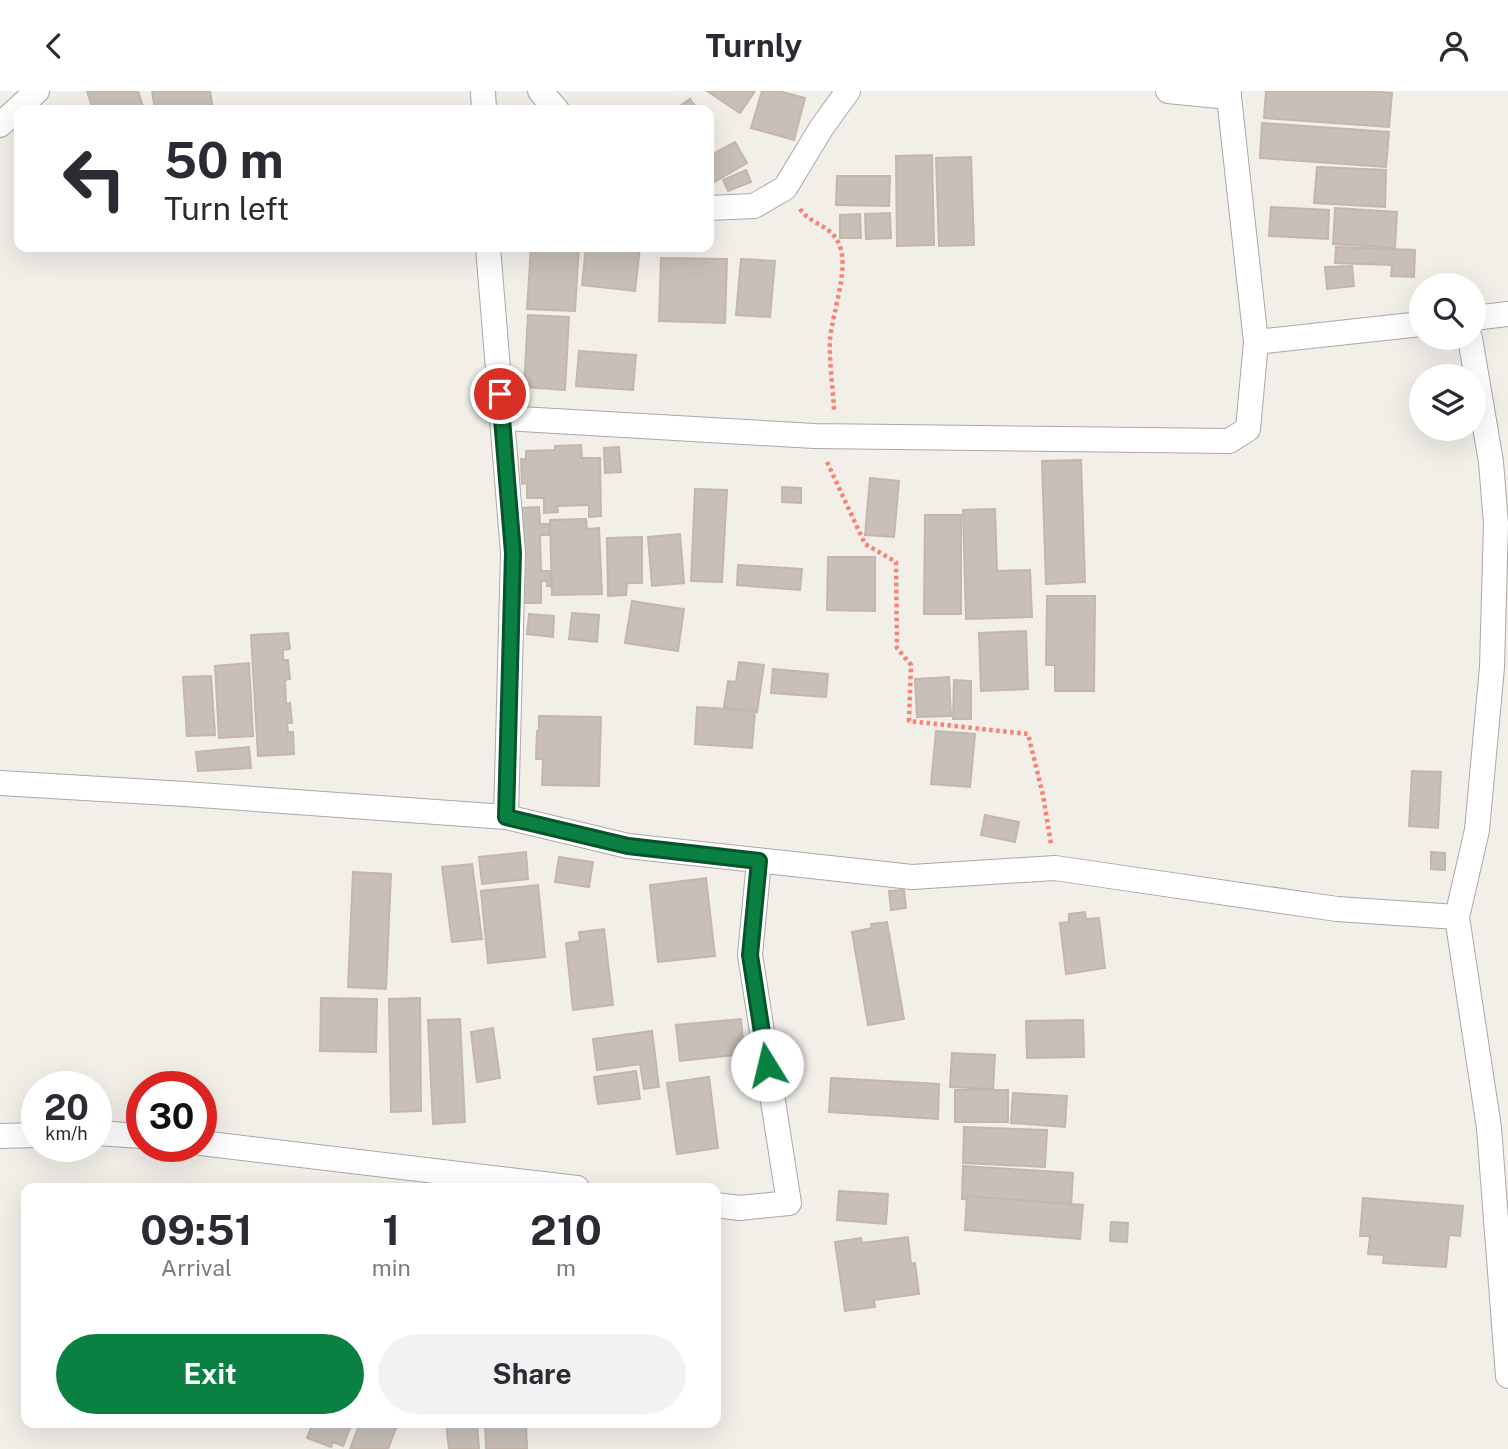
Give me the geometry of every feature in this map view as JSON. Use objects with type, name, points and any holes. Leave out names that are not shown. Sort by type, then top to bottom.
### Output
[{"type":"street","points":[[22,105],[37,91]]},
{"type":"street","points":[[540,91],[553,105]]},
{"type":"street","points":[[714,208],[754,206],[785,188],[822,127],[848,91]]},
{"type":"street","points":[[502,418],[824,436],[1229,441],[1248,429],[1256,342],[1229,94],[1168,91]]},
{"type":"street","points":[[0,125],[14,112]]},
{"type":"street","points":[[488,252],[513,553],[506,817]]},
{"type":"street","points":[[1486,317],[1508,314]]},
{"type":"street","points":[[1256,342],[1409,325]]},
{"type":"street","points":[[1472,350],[1491,462],[1496,535],[1492,667],[1477,830],[1457,917],[1489,1128],[1508,1376]]},
{"type":"street","points":[[0,783],[506,817],[628,846],[759,861],[912,877],[1055,868],[1337,909],[1457,917]]},
{"type":"street","points":[[721,1206],[740,1208],[789,1203],[750,955],[759,861]]},
{"type":"street","points":[[0,1136],[21,1135]]},
{"type":"street","points":[[217,1145],[535,1183]]},
{"type":"path","points":[[785,188],[805,217],[828,228],[839,244],[843,263],[830,339],[824,436],[865,544],[896,562],[897,648],[911,665],[909,720],[1028,734],[1043,795],[1055,868]]},
{"type":"building","points":[[87,91],[138,91],[142,105],[91,105]]},
{"type":"building","points":[[152,91],[210,91],[212,105],[154,105]]},
{"type":"building","points":[[707,91],[755,91],[740,113]]},
{"type":"building","points":[[762,91],[779,91],[805,98],[794,140],[751,128]]},
{"type":"building","points":[[1266,91],[1392,93],[1389,127],[1264,118]]},
{"type":"building","points":[[690,99],[694,105],[681,105]]},
{"type":"building","points":[[1262,123],[1389,132],[1386,167],[1260,158]]},
{"type":"building","points":[[735,142],[747,163],[714,182],[714,153]]},
{"type":"building","points":[[932,155],[934,245],[897,246],[896,156]]},
{"type":"building","points":[[971,157],[974,245],[939,246],[936,158]]},
{"type":"building","points":[[1317,167],[1386,170],[1385,207],[1314,203]]},
{"type":"building","points":[[746,170],[751,182],[728,191],[723,180]]},
{"type":"building","points":[[837,176],[890,176],[889,206],[836,205]]},
{"type":"building","points":[[1271,207],[1329,210],[1328,239],[1269,236]]},
{"type":"building","points":[[1335,208],[1397,212],[1395,248],[1333,244]]},
{"type":"building","points":[[890,213],[891,238],[866,239],[865,214]]},
{"type":"building","points":[[860,214],[861,238],[840,238],[840,215]]},
{"type":"building","points":[[1336,247],[1415,250],[1414,273],[1409,273],[1409,277],[1391,276],[1392,265],[1335,263]]},
{"type":"building","points":[[531,252],[579,252],[575,311],[527,309]]},
{"type":"building","points":[[585,252],[639,252],[635,291],[582,285]]},
{"type":"building","points":[[661,258],[727,259],[725,323],[659,321]]},
{"type":"building","points":[[741,259],[775,261],[770,317],[736,315]]},
{"type":"building","points":[[1352,266],[1354,286],[1327,289],[1325,267]]},
{"type":"building","points":[[528,315],[569,317],[565,390],[524,387]]},
{"type":"building","points":[[579,351],[636,355],[633,390],[576,386]]},
{"type":"building","points":[[581,445],[582,458],[600,458],[601,516],[589,517],[589,505],[557,506],[558,512],[544,513],[544,498],[527,498],[527,483],[522,484],[521,459],[526,459],[526,451],[555,450],[555,446]]},
{"type":"building","points":[[619,447],[621,472],[605,473],[604,448]]},
{"type":"building","points":[[1081,460],[1085,582],[1046,584],[1042,461]]},
{"type":"building","points":[[870,478],[899,481],[894,537],[865,535]]},
{"type":"building","points":[[782,487],[801,488],[801,503],[782,502]]},
{"type":"building","points":[[695,489],[727,490],[722,582],[691,581]]},
{"type":"building","points":[[539,507],[540,524],[549,524],[549,535],[540,535],[541,571],[550,571],[551,586],[547,586],[547,581],[541,581],[541,603],[523,603],[521,508]]},
{"type":"building","points":[[995,509],[997,571],[1030,570],[1032,617],[966,619],[963,510]]},
{"type":"building","points":[[925,515],[961,515],[961,614],[924,614]]},
{"type":"building","points":[[586,519],[587,529],[599,528],[602,594],[552,595],[550,520]]},
{"type":"building","points":[[680,534],[684,583],[652,586],[648,537]]},
{"type":"building","points":[[642,537],[642,583],[627,583],[626,595],[608,596],[607,538]]},
{"type":"building","points":[[828,557],[875,557],[875,611],[827,610]]},
{"type":"building","points":[[738,565],[802,569],[800,590],[737,585]]},
{"type":"building","points":[[1047,596],[1095,596],[1094,691],[1055,691],[1055,665],[1046,665]]},
{"type":"building","points":[[632,601],[684,609],[678,651],[625,643]]},
{"type":"building","points":[[572,613],[599,615],[597,642],[569,639]]},
{"type":"building","points":[[529,614],[554,616],[553,637],[527,634]]},
{"type":"building","points":[[1026,631],[1028,689],[981,691],[979,633]]},
{"type":"building","points":[[288,633],[290,649],[283,650],[283,660],[288,660],[290,679],[285,680],[286,704],[290,703],[292,723],[287,723],[288,732],[293,732],[294,754],[258,756],[251,635]]},
{"type":"building","points":[[739,662],[764,665],[757,712],[724,707],[728,681],[736,682]]},
{"type":"building","points":[[249,663],[253,736],[219,738],[215,666]]},
{"type":"building","points":[[773,669],[828,674],[826,697],[771,693]]},
{"type":"building","points":[[211,676],[215,735],[187,736],[183,677]]},
{"type":"building","points":[[949,677],[951,716],[917,717],[915,679]]},
{"type":"building","points":[[954,680],[971,681],[971,719],[953,719]]},
{"type":"building","points":[[697,707],[755,711],[752,748],[695,744]]},
{"type":"building","points":[[539,716],[601,717],[599,786],[542,785],[543,759],[536,759]]},
{"type":"building","points":[[936,731],[975,734],[970,787],[931,784]]},
{"type":"building","points":[[249,747],[251,768],[198,771],[196,752]]},
{"type":"building","points":[[1412,771],[1441,772],[1438,828],[1409,826]]},
{"type":"building","points":[[985,815],[1019,822],[1015,842],[981,835]]},
{"type":"building","points":[[526,852],[528,879],[482,884],[479,857]]},
{"type":"building","points":[[1431,852],[1445,853],[1445,870],[1431,869]]},
{"type":"building","points":[[559,857],[593,862],[589,887],[555,882]]},
{"type":"building","points":[[472,864],[482,939],[452,942],[442,867]]},
{"type":"building","points":[[353,872],[391,874],[386,989],[348,987]]},
{"type":"building","points":[[706,878],[715,956],[658,962],[650,885]]},
{"type":"building","points":[[538,885],[545,957],[488,963],[481,891]]},
{"type":"building","points":[[904,890],[906,908],[891,910],[889,891]]},
{"type":"building","points":[[1085,912],[1086,919],[1099,918],[1105,968],[1066,974],[1060,923],[1069,922],[1069,914]]},
{"type":"building","points":[[887,922],[904,1019],[868,1025],[852,932],[872,928],[871,924]]},
{"type":"building","points":[[604,929],[613,1005],[573,1010],[566,943],[580,941],[579,932]]},
{"type":"building","points":[[321,998],[377,999],[376,1052],[320,1051]]},
{"type":"building","points":[[420,998],[421,1111],[391,1112],[389,999]]},
{"type":"building","points":[[460,1019],[465,1122],[433,1124],[428,1020]]},
{"type":"building","points":[[741,1019],[744,1054],[680,1061],[676,1025]]},
{"type":"building","points":[[1083,1020],[1084,1057],[1027,1058],[1026,1021]]},
{"type":"building","points":[[493,1028],[500,1078],[477,1082],[471,1032]]},
{"type":"building","points":[[652,1031],[659,1087],[644,1089],[640,1064],[597,1070],[593,1039]]},
{"type":"building","points":[[952,1053],[995,1055],[993,1089],[950,1087]]},
{"type":"building","points":[[636,1071],[640,1099],[598,1104],[594,1077]]},
{"type":"building","points":[[709,1077],[718,1148],[677,1154],[667,1083]]},
{"type":"building","points":[[831,1078],[939,1084],[938,1119],[829,1112]]},
{"type":"building","points":[[955,1090],[1008,1090],[1008,1122],[955,1122]]},
{"type":"building","points":[[1013,1093],[1067,1096],[1065,1127],[1011,1123]]},
{"type":"building","points":[[964,1127],[1047,1130],[1045,1167],[963,1163]]},
{"type":"building","points":[[963,1166],[1073,1173],[1071,1206],[962,1199]]},
{"type":"building","points":[[839,1191],[888,1194],[886,1224],[837,1220]]},
{"type":"building","points":[[967,1196],[1083,1205],[1080,1239],[965,1230]]},
{"type":"building","points":[[1363,1198],[1463,1206],[1460,1236],[1449,1235],[1446,1267],[1383,1263],[1384,1255],[1368,1254],[1370,1236],[1360,1236]]},
{"type":"building","points":[[1111,1222],[1128,1223],[1127,1242],[1110,1241]]},
{"type":"building","points":[[908,1237],[911,1264],[915,1263],[919,1294],[874,1300],[875,1307],[845,1311],[835,1242],[861,1238],[862,1243]]},
{"type":"building","points":[[311,1428],[350,1428],[343,1446],[333,1442],[331,1447],[307,1438]]},
{"type":"building","points":[[358,1428],[396,1428],[388,1449],[350,1449]]},
{"type":"building","points":[[447,1428],[477,1428],[479,1449],[449,1449]]},
{"type":"building","points":[[485,1428],[526,1428],[527,1449],[486,1449]]},
{"type":"route","points":[[500,394],[513,553],[506,817],[628,846],[759,861],[750,955],[767,1065]]}]
